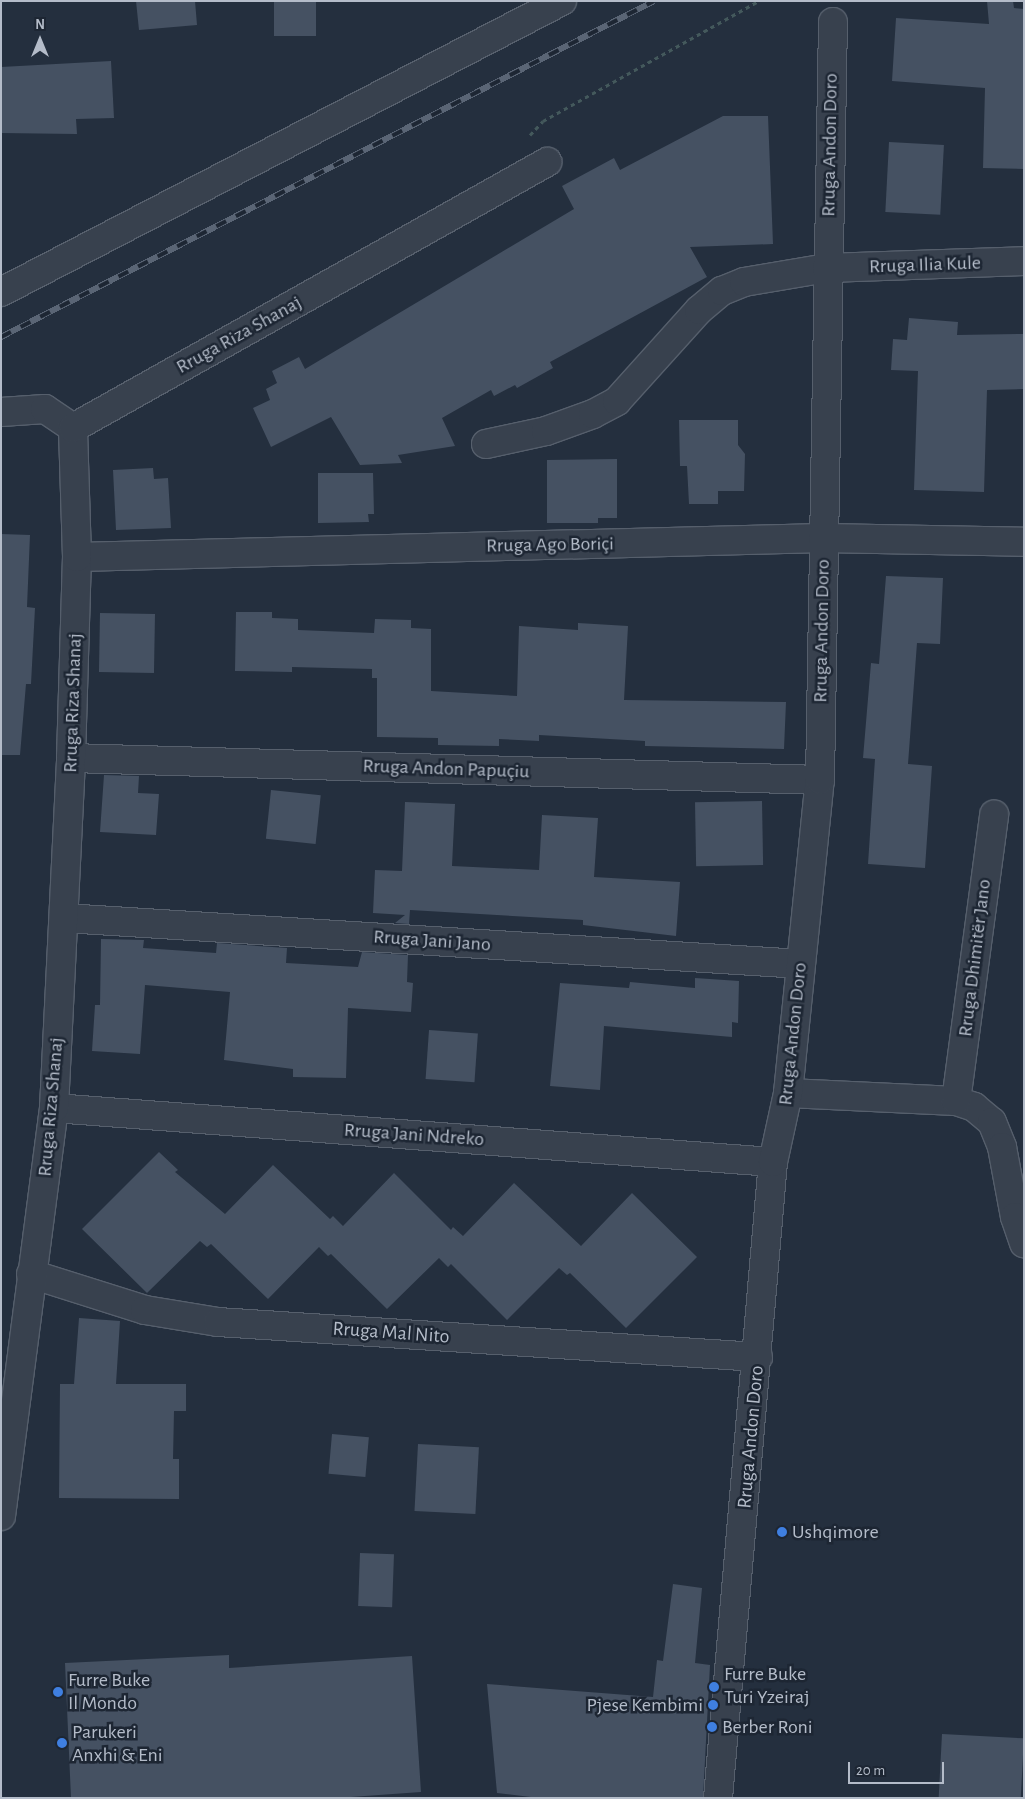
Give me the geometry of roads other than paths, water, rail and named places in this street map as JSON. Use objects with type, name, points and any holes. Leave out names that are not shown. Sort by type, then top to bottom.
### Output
[{"type":"street","points":[[1,292],[562,1]]},
{"type":"street","name":"Rruga Andon Doro","points":[[718,1798],[758,1357],[773,1162],[788,1093],[820,780],[827,268],[833,22]]},
{"type":"street","name":"Rruga Riza Shanaj","points":[[1,1516],[54,1108],[71,758],[77,557],[73,428],[547,162]]},
{"type":"street","name":"Rruga Ilia Kule","points":[[827,268],[1024,261]]},
{"type":"street","points":[[486,444],[575,422],[616,401],[699,310],[722,291],[770,275],[827,268]]},
{"type":"street","points":[[1,412],[45,409],[73,428]]},
{"type":"street","name":"Rruga Ago Boriçi","points":[[77,557],[823,538],[1024,542]]},
{"type":"street","name":"Rruga Andon Papuçiu","points":[[71,758],[820,780]]},
{"type":"street","name":"Rruga Dhimitër Jano","points":[[956,1101],[994,815]]},
{"type":"street","name":"Rruga Jani Jano","points":[[64,918],[801,964]]},
{"type":"street","points":[[788,1093],[956,1101],[974,1107],[992,1122],[1002,1147],[1015,1217],[1024,1243]]},
{"type":"street","name":"Rruga Jani Ndreko","points":[[54,1108],[773,1162]]},
{"type":"street","name":"Rruga Mal Nito","points":[[31,1274],[145,1310],[218,1322],[758,1357]]},
{"type":"railway","points":[[1,337],[654,1]]},
{"type":"place","name":"Ushqimore","points":[[782,1532]]},
{"type":"place","name":"Furre Buke Turi Yzeiraj","points":[[714,1687]]},
{"type":"place","name":"Furre Buke Il Mondo","points":[[58,1692]]},
{"type":"place","name":"Pjese Kembimi","points":[[713,1705]]},
{"type":"place","name":"Berber Roni","points":[[712,1727]]},
{"type":"place","name":"Parukeri Anxhi & Eni","points":[[62,1743]]}]
